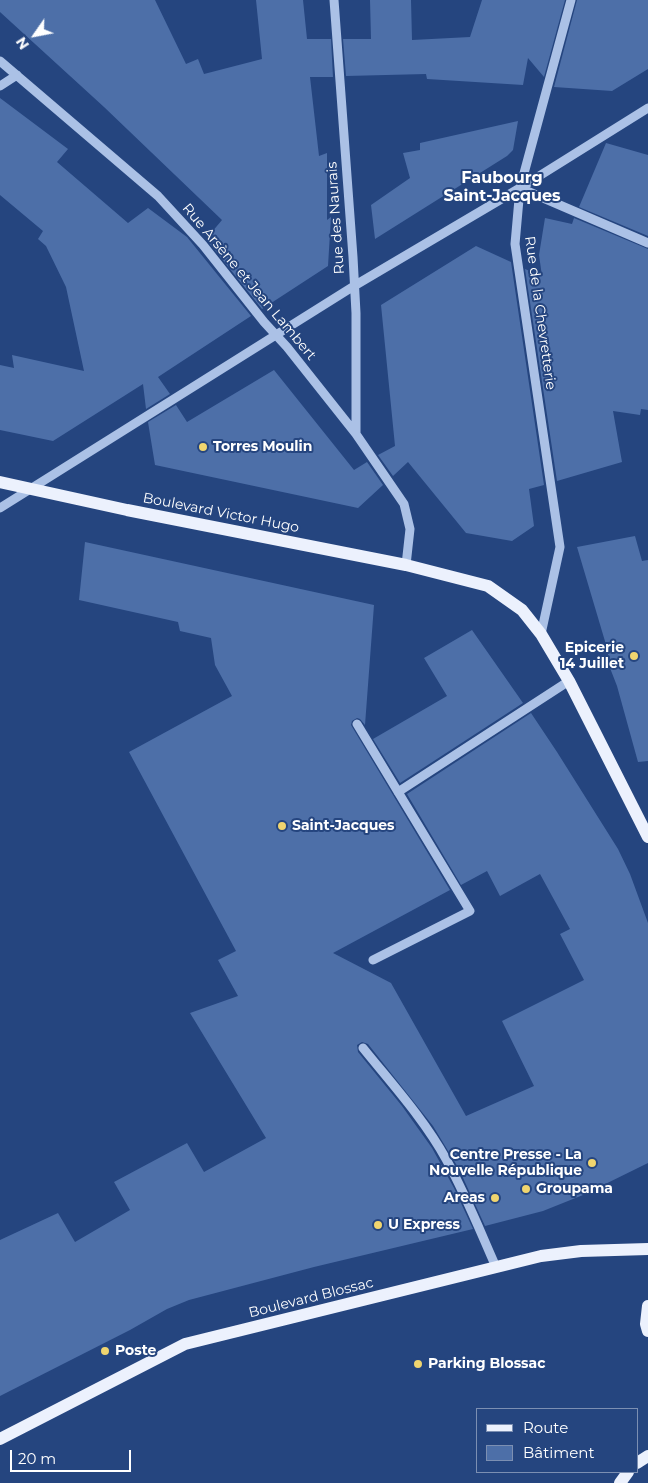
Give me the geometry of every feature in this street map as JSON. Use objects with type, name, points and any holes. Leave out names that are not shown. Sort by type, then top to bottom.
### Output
[{"type":"main road","name":"Boulevard Victor Hugo","points":[[0,482],[406,565]]},
{"type":"main road","points":[[406,565],[488,586],[522,610],[541,634],[569,681],[648,837]]},
{"type":"main road","name":"Boulevard Blossac","points":[[0,1439],[185,1344],[541,1256],[581,1250],[648,1249]]},
{"type":"main road","points":[[648,1306],[646,1324],[648,1331]]},
{"type":"street","name":"Rue des Naurais","points":[[334,0],[354,286],[356,434]]},
{"type":"street","name":"Rue de la Chevretterie","points":[[541,634],[560,547],[515,244],[520,188],[571,0]]},
{"type":"street","name":"Rue Arsène et Jean Lambert","points":[[0,61],[158,196],[203,245],[275,335],[287,347],[356,434],[404,504],[410,529],[406,565]]},
{"type":"street","points":[[0,86],[17,76]]},
{"type":"street","points":[[0,508],[354,286],[520,188],[648,108]]},
{"type":"street","points":[[520,188],[648,243]]},
{"type":"street","points":[[398,792],[569,681]]},
{"type":"street","points":[[357,724],[470,911],[372,960]]},
{"type":"street","points":[[364,1048],[422,1121],[446,1158],[496,1267]]},
{"type":"building","points":[[0,0],[155,0],[186,64],[198,59],[204,74],[262,59],[256,0],[303,0],[307,39],[331,39],[333,77],[310,77],[319,156],[327,153],[327,220],[331,217],[328,266],[262,309],[206,239],[222,220],[104,107],[0,12]]},
{"type":"building","points":[[370,0],[411,0],[412,40],[470,37],[482,0],[565,0],[544,77],[528,58],[523,85],[427,79],[426,74],[346,76],[343,39],[371,39]]},
{"type":"building","points":[[577,0],[648,0],[648,69],[612,91],[554,87]]},
{"type":"building","points":[[0,98],[68,149],[57,162],[128,223],[148,208],[187,237],[251,316],[158,377],[170,394],[146,409],[143,384],[53,441],[0,430],[0,365],[14,368],[12,355],[84,371],[66,287],[46,246],[38,239],[43,231],[0,195]]},
{"type":"building","points":[[518,121],[513,150],[507,156],[375,239],[371,205],[410,178],[403,153],[420,150],[420,143]]},
{"type":"building","points":[[606,143],[648,155],[648,236],[579,207]]},
{"type":"building","points":[[545,218],[572,224],[574,218],[648,249],[648,410],[641,409],[640,415],[613,411],[622,462],[557,481],[525,269],[542,276],[539,255]]},
{"type":"building","points":[[476,246],[511,262],[544,485],[529,489],[534,526],[512,541],[466,533],[408,462],[393,476],[378,455],[395,446],[381,305]]},
{"type":"building","points":[[274,370],[354,470],[367,462],[383,485],[358,508],[155,465],[148,422],[176,405],[187,422]]},
{"type":"building","points":[[635,536],[642,561],[648,560],[648,761],[638,762],[577,547]]},
{"type":"building","points":[[85,542],[374,605],[365,725],[357,718],[352,721],[351,725],[450,890],[333,953],[391,983],[466,1116],[534,1086],[502,1021],[584,980],[560,934],[570,929],[540,874],[500,896],[487,871],[461,885],[407,794],[531,713],[618,849],[630,874],[648,923],[648,1163],[583,1195],[543,1211],[485,1226],[459,1169],[433,1126],[368,1044],[362,1042],[357,1045],[358,1052],[402,1106],[432,1148],[454,1188],[473,1229],[314,1267],[189,1300],[167,1309],[130,1330],[0,1396],[0,1240],[58,1213],[75,1242],[130,1210],[114,1182],[187,1143],[204,1172],[266,1138],[190,1013],[238,996],[218,960],[236,951],[129,752],[232,696],[215,665],[211,638],[180,631],[178,622],[79,600]]},
{"type":"building","points":[[472,630],[523,703],[400,783],[373,739],[447,696],[424,658]]},
{"type":"place","name":"Torres Moulin","points":[[203,447]]},
{"type":"place","name":"Epicerie 14 Juillet","points":[[634,656]]},
{"type":"place","name":"Saint-Jacques","points":[[282,826]]},
{"type":"place","name":"Centre Presse - La Nouvelle République","points":[[592,1163]]},
{"type":"place","name":"Groupama","points":[[526,1189]]},
{"type":"place","name":"Areas","points":[[495,1198]]},
{"type":"place","name":"U Express","points":[[378,1225]]},
{"type":"place","name":"Poste","points":[[105,1351]]},
{"type":"place","name":"Parking Blossac","points":[[418,1364]]},
{"type":"district","name":"Faubourg Saint-Jacques","points":[[502,187]]}]
